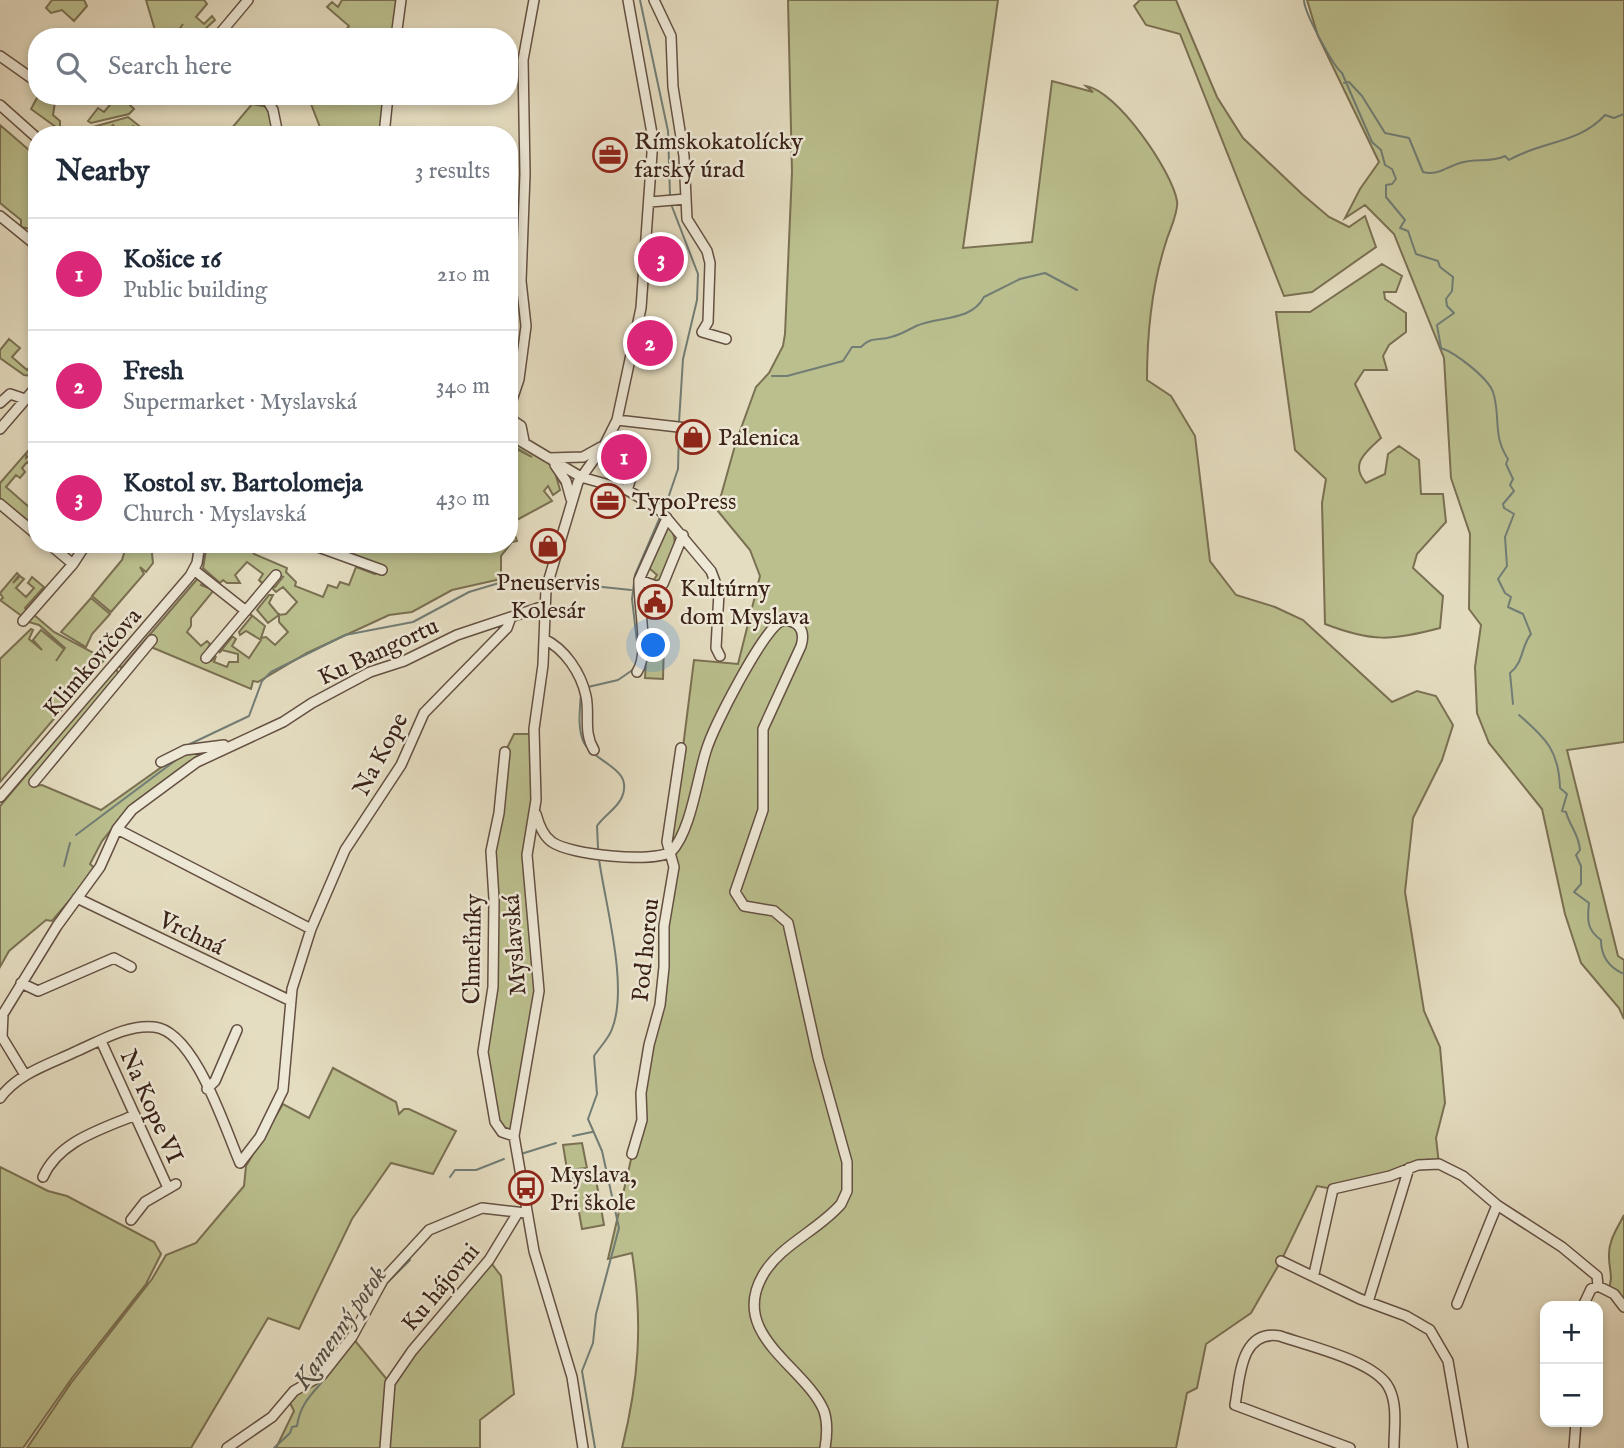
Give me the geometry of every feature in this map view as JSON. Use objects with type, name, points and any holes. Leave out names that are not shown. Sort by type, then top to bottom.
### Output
[{"type":"street","points":[[225,28],[248,0]]},
{"type":"street","points":[[397,28],[401,0]]},
{"type":"street","points":[[518,382],[526,326],[521,281],[525,174],[523,60],[534,0]]},
{"type":"street","name":"Myslavská","points":[[583,1448],[572,1377],[522,1214],[514,1136],[539,991],[527,855],[535,809],[534,729],[547,584],[581,477],[608,440],[617,420],[642,308],[650,202],[652,127],[628,0]]},
{"type":"street","points":[[654,0],[671,36],[673,87],[684,156],[681,199],[688,222],[707,251],[710,263],[708,322],[702,332],[726,339]]},
{"type":"street","points":[[0,56],[28,76]]},
{"type":"street","points":[[0,105],[28,130]]},
{"type":"street","points":[[270,105],[276,126]]},
{"type":"street","points":[[385,126],[387,105]]},
{"type":"street","points":[[650,202],[681,199]]},
{"type":"street","points":[[0,215],[28,237]]},
{"type":"street","points":[[0,403],[10,394],[25,399]]},
{"type":"street","points":[[0,429],[28,396]]},
{"type":"street","points":[[617,420],[687,428]]},
{"type":"street","points":[[518,424],[521,426],[523,441]]},
{"type":"street","points":[[550,458],[583,457],[608,440],[623,436],[628,440],[631,478],[627,490]]},
{"type":"street","points":[[518,438],[581,477],[627,490],[663,514],[709,566],[719,592],[716,648],[720,656]]},
{"type":"street","points":[[550,458],[566,481],[571,507]]},
{"type":"street","points":[[0,505],[28,528]]},
{"type":"street","points":[[637,672],[643,643],[639,580],[663,514]]},
{"type":"street","points":[[639,580],[655,586],[663,584],[682,535]]},
{"type":"street","points":[[60,553],[73,564]]},
{"type":"street","points":[[23,621],[80,553]]},
{"type":"street","name":"Klimkovičova","points":[[0,797],[194,570],[198,553]]},
{"type":"street","points":[[335,553],[382,570]]},
{"type":"street","points":[[194,570],[246,611]]},
{"type":"street","points":[[205,658],[276,575]]},
{"type":"street","name":"Ku Bangortu","points":[[0,1026],[5,1007],[100,867],[117,829],[132,810],[182,773],[233,744],[283,722],[370,672],[404,662],[457,635],[544,606]]},
{"type":"street","name":"Na Kope","points":[[207,1089],[240,1163],[253,1150],[274,1113],[287,1071],[292,989],[311,929],[345,850],[401,765],[424,713],[507,628],[511,617]]},
{"type":"street","points":[[527,855],[534,842],[549,840],[579,852],[655,857],[671,852],[683,832],[706,747],[769,631],[781,621],[793,621],[800,627],[803,640],[763,729],[763,810],[735,892],[744,906],[774,911],[788,923],[818,1058],[847,1162],[847,1191],[841,1204],[768,1266],[756,1291],[755,1307],[763,1334],[825,1414],[825,1448]]},
{"type":"street","points":[[544,639],[563,652],[586,694],[586,729],[594,750]]},
{"type":"street","points":[[34,782],[152,640]]},
{"type":"street","points":[[114,664],[125,674]]},
{"type":"street","name":"Ku Bangortu","points":[[161,762],[185,750],[233,744]]},
{"type":"street","name":"Pod horou","points":[[632,1154],[642,1120],[642,1083],[660,1005],[664,926],[674,867],[668,832],[681,748]]},
{"type":"street","name":"Chmeľníky","points":[[505,752],[499,813],[492,839],[493,987],[483,1052],[495,1122],[502,1132],[514,1136]]},
{"type":"street","points":[[535,809],[540,827],[549,840]]},
{"type":"street","points":[[117,829],[311,929]]},
{"type":"street","name":"Vrchná","points":[[77,898],[291,1001]]},
{"type":"street","points":[[21,983],[38,990],[114,958],[131,967]]},
{"type":"street","points":[[0,1026],[5,1042],[25,1075]]},
{"type":"street","points":[[0,1098],[25,1075],[129,1029],[153,1027],[164,1030],[185,1045],[207,1089],[215,1081],[237,1030]]},
{"type":"street","name":"Na Kope VI","points":[[101,1041],[172,1186],[145,1202],[131,1220]]},
{"type":"street","points":[[43,1177],[64,1148],[135,1115]]},
{"type":"street","points":[[1314,1274],[1333,1189],[1390,1176],[1409,1168],[1439,1164],[1463,1176],[1497,1205],[1562,1247],[1597,1276],[1598,1286]]},
{"type":"street","points":[[1368,1302],[1409,1168]]},
{"type":"street","points":[[1457,1304],[1497,1205]]},
{"type":"street","points":[[228,1448],[272,1417],[294,1391],[319,1378],[352,1337],[383,1280],[429,1231],[482,1208],[500,1208],[522,1214]]},
{"type":"street","name":"Ku hájovni","points":[[384,1448],[390,1382],[412,1350],[480,1271],[522,1214]]},
{"type":"street","points":[[1282,1261],[1368,1302],[1416,1320],[1436,1338],[1448,1361],[1463,1448]]},
{"type":"street","points":[[1585,1301],[1591,1289],[1598,1286],[1614,1294],[1624,1307]]},
{"type":"street","points":[[1350,1448],[1235,1405],[1243,1358],[1250,1346],[1264,1336],[1280,1336],[1375,1371],[1388,1385],[1393,1399],[1394,1448]]},
{"type":"street","points":[[1574,1448],[1576,1427]]},
{"type":"green space","points":[[52,0],[84,0],[87,6],[74,21],[62,10],[51,13],[46,8]]},
{"type":"green space","points":[[146,0],[204,0],[207,4],[196,17],[204,24],[212,16],[215,20],[206,28],[180,28],[183,24],[180,28],[154,28]]},
{"type":"green space","points":[[342,0],[397,0],[394,28],[347,28],[349,26],[327,7],[332,2],[338,7]]},
{"type":"green space","points":[[788,0],[998,0],[963,248],[1032,242],[1052,81],[1093,92],[1086,86],[1099,91],[1127,117],[1165,171],[1177,201],[1153,293],[1147,380],[1171,396],[1195,436],[1210,561],[1236,595],[1275,607],[1303,620],[1392,702],[1417,691],[1436,696],[1453,725],[1442,760],[1413,818],[1405,892],[1424,1011],[1440,1047],[1445,1103],[1436,1138],[1439,1164],[1333,1189],[1317,1186],[1281,1261],[1251,1313],[1206,1344],[1197,1388],[1187,1393],[1176,1448],[622,1448],[636,1375],[637,1303],[632,1253],[608,1259],[642,1112],[656,1026],[673,881],[670,850],[694,660],[738,664],[760,576],[750,550],[717,510],[736,442],[756,387],[769,373],[783,346],[785,334],[792,172]]},
{"type":"green space","points":[[1140,0],[1176,0],[1217,97],[1243,138],[1329,217],[1349,227],[1365,216],[1376,247],[1312,292],[1284,296],[1180,34],[1146,25],[1134,6]]},
{"type":"green space","points":[[1307,0],[1624,0],[1624,742],[1567,750],[1618,956],[1624,960],[1624,1019],[1619,1008],[1581,963],[1565,914],[1542,809],[1489,743],[1477,713],[1475,667],[1481,625],[1469,609],[1470,534],[1451,478],[1444,358],[1394,234],[1365,205],[1345,218],[1360,189],[1379,162],[1318,36]]},
{"type":"green space","points":[[33,105],[55,105],[53,115],[60,121],[60,126],[54,126],[31,109]]},
{"type":"green space","points":[[110,105],[130,105],[134,109],[129,114],[91,123],[88,121],[98,108],[104,112]]},
{"type":"green space","points":[[251,105],[268,107],[272,126],[234,126]]},
{"type":"green space","points":[[311,105],[385,105],[382,126],[320,126]]},
{"type":"green space","points":[[128,117],[139,126],[113,125],[96,126]]},
{"type":"green space","points":[[0,125],[28,149],[28,229],[21,227],[21,220],[0,203]]},
{"type":"green space","points":[[1382,264],[1402,276],[1396,292],[1384,292],[1385,299],[1406,313],[1406,332],[1389,345],[1383,356],[1387,370],[1364,370],[1355,384],[1381,438],[1362,459],[1359,470],[1366,483],[1385,474],[1388,454],[1399,446],[1419,460],[1421,494],[1443,494],[1446,522],[1417,554],[1413,568],[1443,596],[1440,628],[1382,638],[1356,634],[1325,624],[1322,503],[1326,479],[1295,450],[1276,312],[1310,312]]},
{"type":"green space","points":[[9,339],[20,348],[12,357],[28,369],[28,376],[0,358],[0,350]]},
{"type":"green space","points":[[518,445],[551,465],[564,488],[556,476],[560,490],[553,495],[548,486],[544,491],[552,501],[518,519],[518,450],[532,457],[518,449]]},
{"type":"green space","points":[[27,452],[28,463],[22,468],[25,472],[20,478],[16,475],[6,487],[28,506],[28,521],[0,498],[0,483]]},
{"type":"green space","points":[[669,526],[675,540],[673,554],[659,582],[653,581],[657,575],[649,568],[663,538],[663,529]]},
{"type":"green space","points":[[124,553],[152,553],[153,563],[146,572],[140,567],[144,574],[111,612],[92,596],[122,560]]},
{"type":"green space","points":[[206,553],[253,553],[287,568],[286,572],[296,582],[295,586],[323,597],[328,585],[337,588],[340,582],[349,585],[356,567],[375,574],[384,567],[351,553],[503,553],[501,579],[452,590],[412,612],[389,615],[307,653],[258,682],[253,681],[251,689],[151,647],[123,670],[119,666],[122,667],[199,577],[204,581],[201,585],[214,590],[191,618],[191,626],[187,632],[201,646],[207,641],[210,644],[203,658],[211,661],[216,656],[214,662],[227,667],[229,662],[238,662],[238,654],[222,650],[219,653],[232,637],[229,634],[236,639],[232,646],[249,658],[261,640],[246,631],[240,635],[239,632],[252,616],[249,613],[265,626],[261,638],[266,637],[275,645],[288,632],[279,622],[279,615],[286,614],[297,602],[283,587],[276,592],[271,587],[275,587],[283,577],[274,573],[263,584],[259,580],[263,574],[247,562],[235,575],[240,583],[227,583],[223,580],[220,583],[203,568]]},
{"type":"green space","points":[[17,573],[19,575],[13,583],[20,576],[24,579],[16,588],[26,597],[34,588],[28,583],[32,577],[44,587],[25,608],[28,612],[23,617],[0,600],[3,598],[0,593]]},
{"type":"green space","points":[[269,595],[273,595],[269,603],[279,615],[268,623],[257,610]]},
{"type":"green space","points":[[91,598],[110,614],[92,634],[86,647],[61,632]]},
{"type":"green space","points":[[33,614],[54,632],[105,659],[0,782],[0,659],[31,629],[33,630],[29,639],[42,650],[33,640],[41,630],[64,649],[56,661],[65,648],[39,625],[29,622],[24,625]]},
{"type":"green space","points":[[647,642],[664,643],[663,679],[645,678]]},
{"type":"green space","points":[[116,668],[119,676],[34,786],[42,785],[101,810],[180,754],[228,745],[190,761],[132,804],[102,841],[90,864],[96,869],[52,921],[46,920],[9,951],[0,967],[0,806]]},
{"type":"green space","points":[[514,734],[535,734],[536,766],[529,842],[539,991],[514,1136],[495,1122],[485,1064],[491,1010],[491,864],[505,752]]},
{"type":"green space","points":[[333,1068],[396,1102],[399,1114],[404,1109],[409,1109],[456,1131],[433,1174],[391,1163],[352,1219],[299,1329],[268,1318],[191,1448],[27,1448],[71,1383],[152,1279],[166,1255],[196,1243],[244,1186],[246,1166],[283,1104],[309,1118]]},
{"type":"green space","points":[[582,1143],[587,1168],[567,1170],[563,1145]]},
{"type":"green space","points":[[0,1167],[48,1191],[67,1196],[154,1242],[161,1254],[146,1284],[72,1378],[23,1448],[0,1448]]},
{"type":"green space","points":[[595,1174],[604,1225],[582,1229],[573,1178]]},
{"type":"green space","points":[[1624,1215],[1624,1307],[1608,1290],[1611,1278],[1610,1246]]},
{"type":"green space","points":[[489,1260],[501,1276],[514,1394],[480,1420],[480,1448],[276,1448],[294,1411],[287,1397],[319,1377],[352,1337],[389,1382]]},
{"type":"waterway","points":[[640,0],[668,131],[670,195]]},
{"type":"waterway","points":[[1304,0],[1314,27],[1342,73],[1372,142],[1381,150],[1385,165],[1392,169],[1396,179],[1392,184],[1386,185],[1386,197],[1405,220],[1400,228],[1408,231],[1416,254],[1438,261],[1440,267],[1453,277],[1452,291],[1446,299],[1447,306],[1454,313],[1437,325],[1441,348],[1471,367],[1493,392],[1498,434],[1508,459],[1506,464],[1513,479],[1510,485],[1514,491],[1503,504],[1504,508],[1514,514],[1505,537],[1507,566],[1498,579],[1505,593],[1511,597],[1508,607],[1523,614],[1531,634],[1518,664],[1510,673],[1513,704]]},
{"type":"waterway","points":[[1344,83],[1349,82],[1362,96],[1385,133],[1409,138],[1423,172],[1428,173],[1466,162],[1505,156],[1509,160],[1584,132],[1605,115],[1614,118],[1624,114]]},
{"type":"waterway","points":[[671,204],[698,274],[697,300],[683,359],[679,422]]},
{"type":"waterway","points":[[772,376],[787,376],[843,361],[852,347],[861,347],[872,340],[894,336],[925,323],[963,315],[971,311],[984,297],[1020,279],[1045,273],[1077,290]]},
{"type":"waterway","points":[[664,510],[678,469],[679,431]]},
{"type":"waterway","points":[[638,650],[632,599],[635,575],[661,515]]},
{"type":"waterway","points":[[190,744],[249,716],[262,681],[271,672],[345,635],[413,622],[469,592],[509,580],[534,584]]},
{"type":"waterway","points":[[555,582],[631,590]]},
{"type":"waterway","points":[[588,687],[618,680],[634,669]]},
{"type":"waterway","points":[[581,694],[580,725],[584,743],[596,756],[618,772],[624,787],[620,801],[597,826],[598,848]]},
{"type":"waterway","points":[[1519,715],[1544,738],[1554,755],[1560,788],[1567,794],[1562,811],[1566,812],[1580,850],[1576,855],[1581,866],[1581,884],[1574,892],[1589,903],[1589,924],[1601,940],[1607,962],[1624,974]]},
{"type":"waterway","points":[[76,835],[180,757]]},
{"type":"waterway","points":[[64,866],[70,843]]},
{"type":"waterway","points":[[595,1448],[582,1371],[593,1343],[596,1314],[619,1228],[602,1151],[588,1119],[597,1094],[594,1056],[612,1029],[617,1011],[618,991],[614,945],[599,859]]},
{"type":"waterway","name":"Kamenný potok","points":[[573,1136],[592,1132]]},
{"type":"waterway","name":"Kamenný potok","points":[[521,1154],[556,1143]]},
{"type":"waterway","name":"Kamenný potok","points":[[450,1177],[455,1170],[476,1170],[504,1159]]},
{"type":"waterway","name":"Kamenný potok","points":[[350,1346],[387,1283],[410,1260]]},
{"type":"waterway","name":"Kamenný potok","points":[[274,1448],[290,1433],[292,1427],[297,1426],[302,1408],[334,1367]]},
{"type":"place","name":"Rímskokatolícky farský úrad","points":[[610,155]]},
{"type":"place","name":"Kostol sv. Bartolomeja","points":[[661,259]]},
{"type":"place","name":"Fresh","points":[[650,343]]},
{"type":"place","name":"Palenica","points":[[693,437]]},
{"type":"place","name":"Košice 16","points":[[624,457]]},
{"type":"place","name":"TypoPress","points":[[608,501]]},
{"type":"place","name":"Pneuservis Kolesár","points":[[548,546]]},
{"type":"place","name":"Kultúrny dom Myslava","points":[[655,602]]},
{"type":"place","name":"Myslava, Pri škole","points":[[526,1188]]}]
